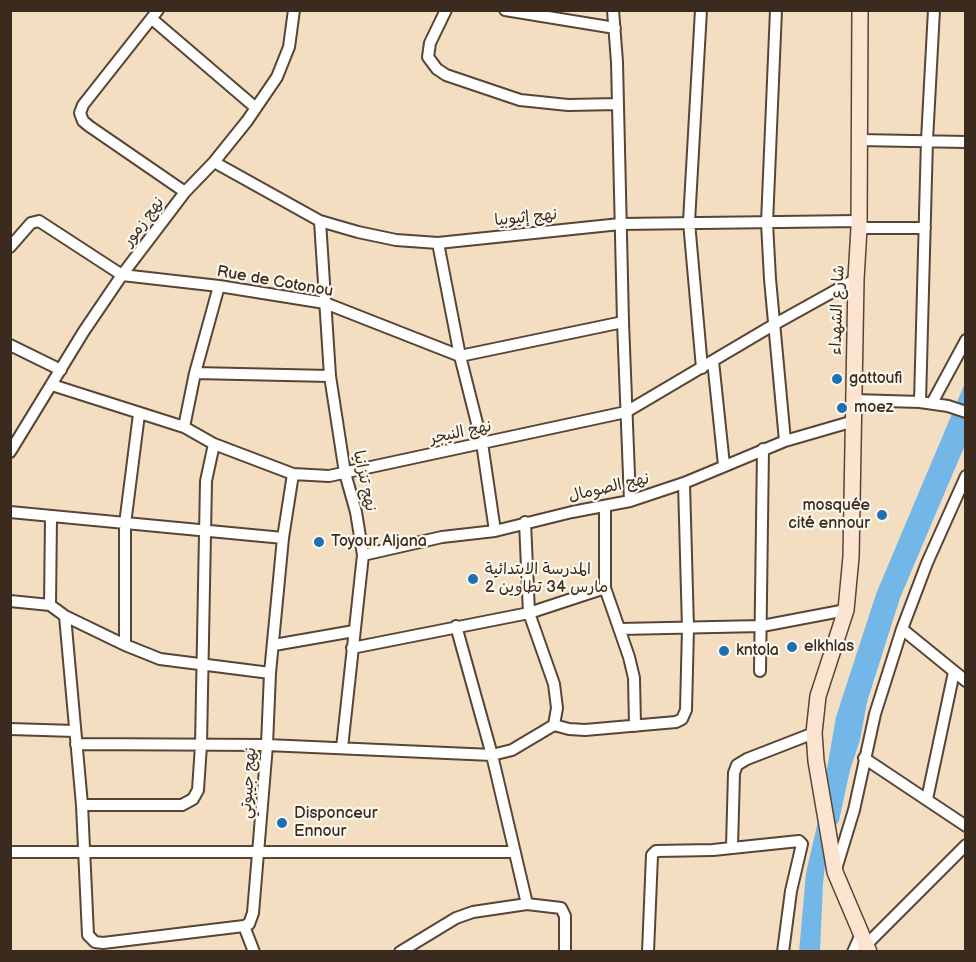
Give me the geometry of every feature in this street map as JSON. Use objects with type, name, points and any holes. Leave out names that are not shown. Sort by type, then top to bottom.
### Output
[{"type":"main road","name":"شارع الشهداء","points":[[860,10],[859,225],[856,279],[853,524],[846,610],[818,696],[814,733],[816,760],[835,872],[862,945]]},
{"type":"street","name":"نهج زمور","points":[[10,452],[122,275],[185,192],[214,162],[277,77],[289,47],[294,10]]},
{"type":"street","points":[[446,10],[430,44],[428,57],[437,69],[446,75],[520,100],[560,105],[618,104]]},
{"type":"street","points":[[505,10],[615,28]]},
{"type":"street","points":[[613,10],[618,104],[622,322],[630,501]]},
{"type":"street","points":[[701,10],[689,222],[702,368]]},
{"type":"street","points":[[776,10],[767,223],[785,441]]},
{"type":"street","points":[[920,402],[927,140],[934,10]]},
{"type":"street","points":[[185,192],[89,126],[83,121],[80,113],[83,105],[155,15],[256,108]]},
{"type":"street","points":[[859,140],[966,142]]},
{"type":"street","name":"نهج إثيوبيا","points":[[214,162],[320,220],[358,232],[396,240],[438,243],[620,224],[689,222],[925,228]]},
{"type":"street","name":"Rue de Cotonou","points":[[10,247],[31,223],[39,220],[122,275],[219,286],[325,303],[460,356]]},
{"type":"street","name":"نهج تنزانيا","points":[[320,220],[330,376],[345,473],[356,512],[363,555],[342,748]]},
{"type":"street","points":[[438,243],[460,356],[482,443],[495,531]]},
{"type":"street","name":"نهج النيجر","points":[[52,386],[184,427],[214,444],[293,474],[329,476],[626,412],[856,279]]},
{"type":"street","points":[[184,427],[195,372],[219,286]]},
{"type":"street","points":[[460,356],[622,322]]},
{"type":"street","points":[[932,403],[966,340]]},
{"type":"street","points":[[10,345],[61,370]]},
{"type":"street","points":[[714,361],[724,465]]},
{"type":"street","points":[[195,372],[330,376]]},
{"type":"street","points":[[854,400],[932,403],[966,412]]},
{"type":"street","points":[[125,645],[125,524],[139,414]]},
{"type":"street","name":"نهج الصومال","points":[[363,555],[442,537],[495,531],[525,522],[630,501],[684,483],[785,441],[854,421]]},
{"type":"street","points":[[82,805],[175,806],[189,803],[198,790],[201,745],[206,481],[214,444]]},
{"type":"street","points":[[760,671],[763,449]]},
{"type":"street","name":"نهج جيبوتي","points":[[244,926],[249,924],[253,913],[267,745],[270,673],[283,538],[293,474]]},
{"type":"street","points":[[835,872],[854,810],[875,714],[902,629],[927,563],[963,490],[966,476]]},
{"type":"street","points":[[76,744],[267,745],[492,755],[512,750],[554,725],[585,730],[676,722],[682,719],[686,710],[688,628],[684,483]]},
{"type":"street","points":[[605,506],[605,588],[620,628],[634,678],[634,726]]},
{"type":"street","points":[[10,512],[283,538]]},
{"type":"street","points":[[50,605],[51,517]]},
{"type":"street","points":[[525,522],[529,613],[554,684],[557,708],[554,725]]},
{"type":"street","points":[[352,648],[529,613],[605,588]]},
{"type":"street","points":[[10,601],[50,605],[65,616],[160,659],[270,673]]},
{"type":"street","points":[[620,628],[762,626],[846,610]]},
{"type":"street","points":[[65,616],[82,805],[87,930],[91,939],[103,943],[244,926],[254,951]]},
{"type":"street","points":[[456,626],[492,755],[527,904]]},
{"type":"street","points":[[902,629],[966,681]]},
{"type":"street","points":[[274,645],[354,631]]},
{"type":"street","points":[[927,799],[954,672]]},
{"type":"street","points":[[10,729],[75,731]]},
{"type":"street","points":[[732,847],[734,773],[737,765],[814,733]]},
{"type":"street","points":[[864,758],[966,826]]},
{"type":"street","points":[[648,951],[654,853],[658,849],[712,850],[796,841],[801,842],[791,891],[783,951]]},
{"type":"street","points":[[862,945],[966,845]]},
{"type":"street","points":[[10,852],[514,852]]},
{"type":"street","points":[[400,951],[456,918],[473,912],[527,904],[561,908],[565,916],[565,951]]},
{"type":"water","points":[[965,383],[965,445],[900,598],[867,702],[860,740],[850,770],[839,821],[828,836],[820,951],[799,952],[806,873],[818,821],[836,717],[876,594]]},
{"type":"place","name":"gattoufi","points":[[837,379]]},
{"type":"place","name":"moez","points":[[842,408]]},
{"type":"place","name":"mosquée cité ennour","points":[[882,515]]},
{"type":"place","name":"Toyour Aljana","points":[[319,542]]},
{"type":"place","name":"المدرسة الابتدائية 2 مارس 34 تطاوين","points":[[473,579]]},
{"type":"place","name":"elkhlas","points":[[792,647]]},
{"type":"place","name":"kntola","points":[[724,651]]},
{"type":"place","name":"Disponceur Ennour","points":[[282,823]]}]
